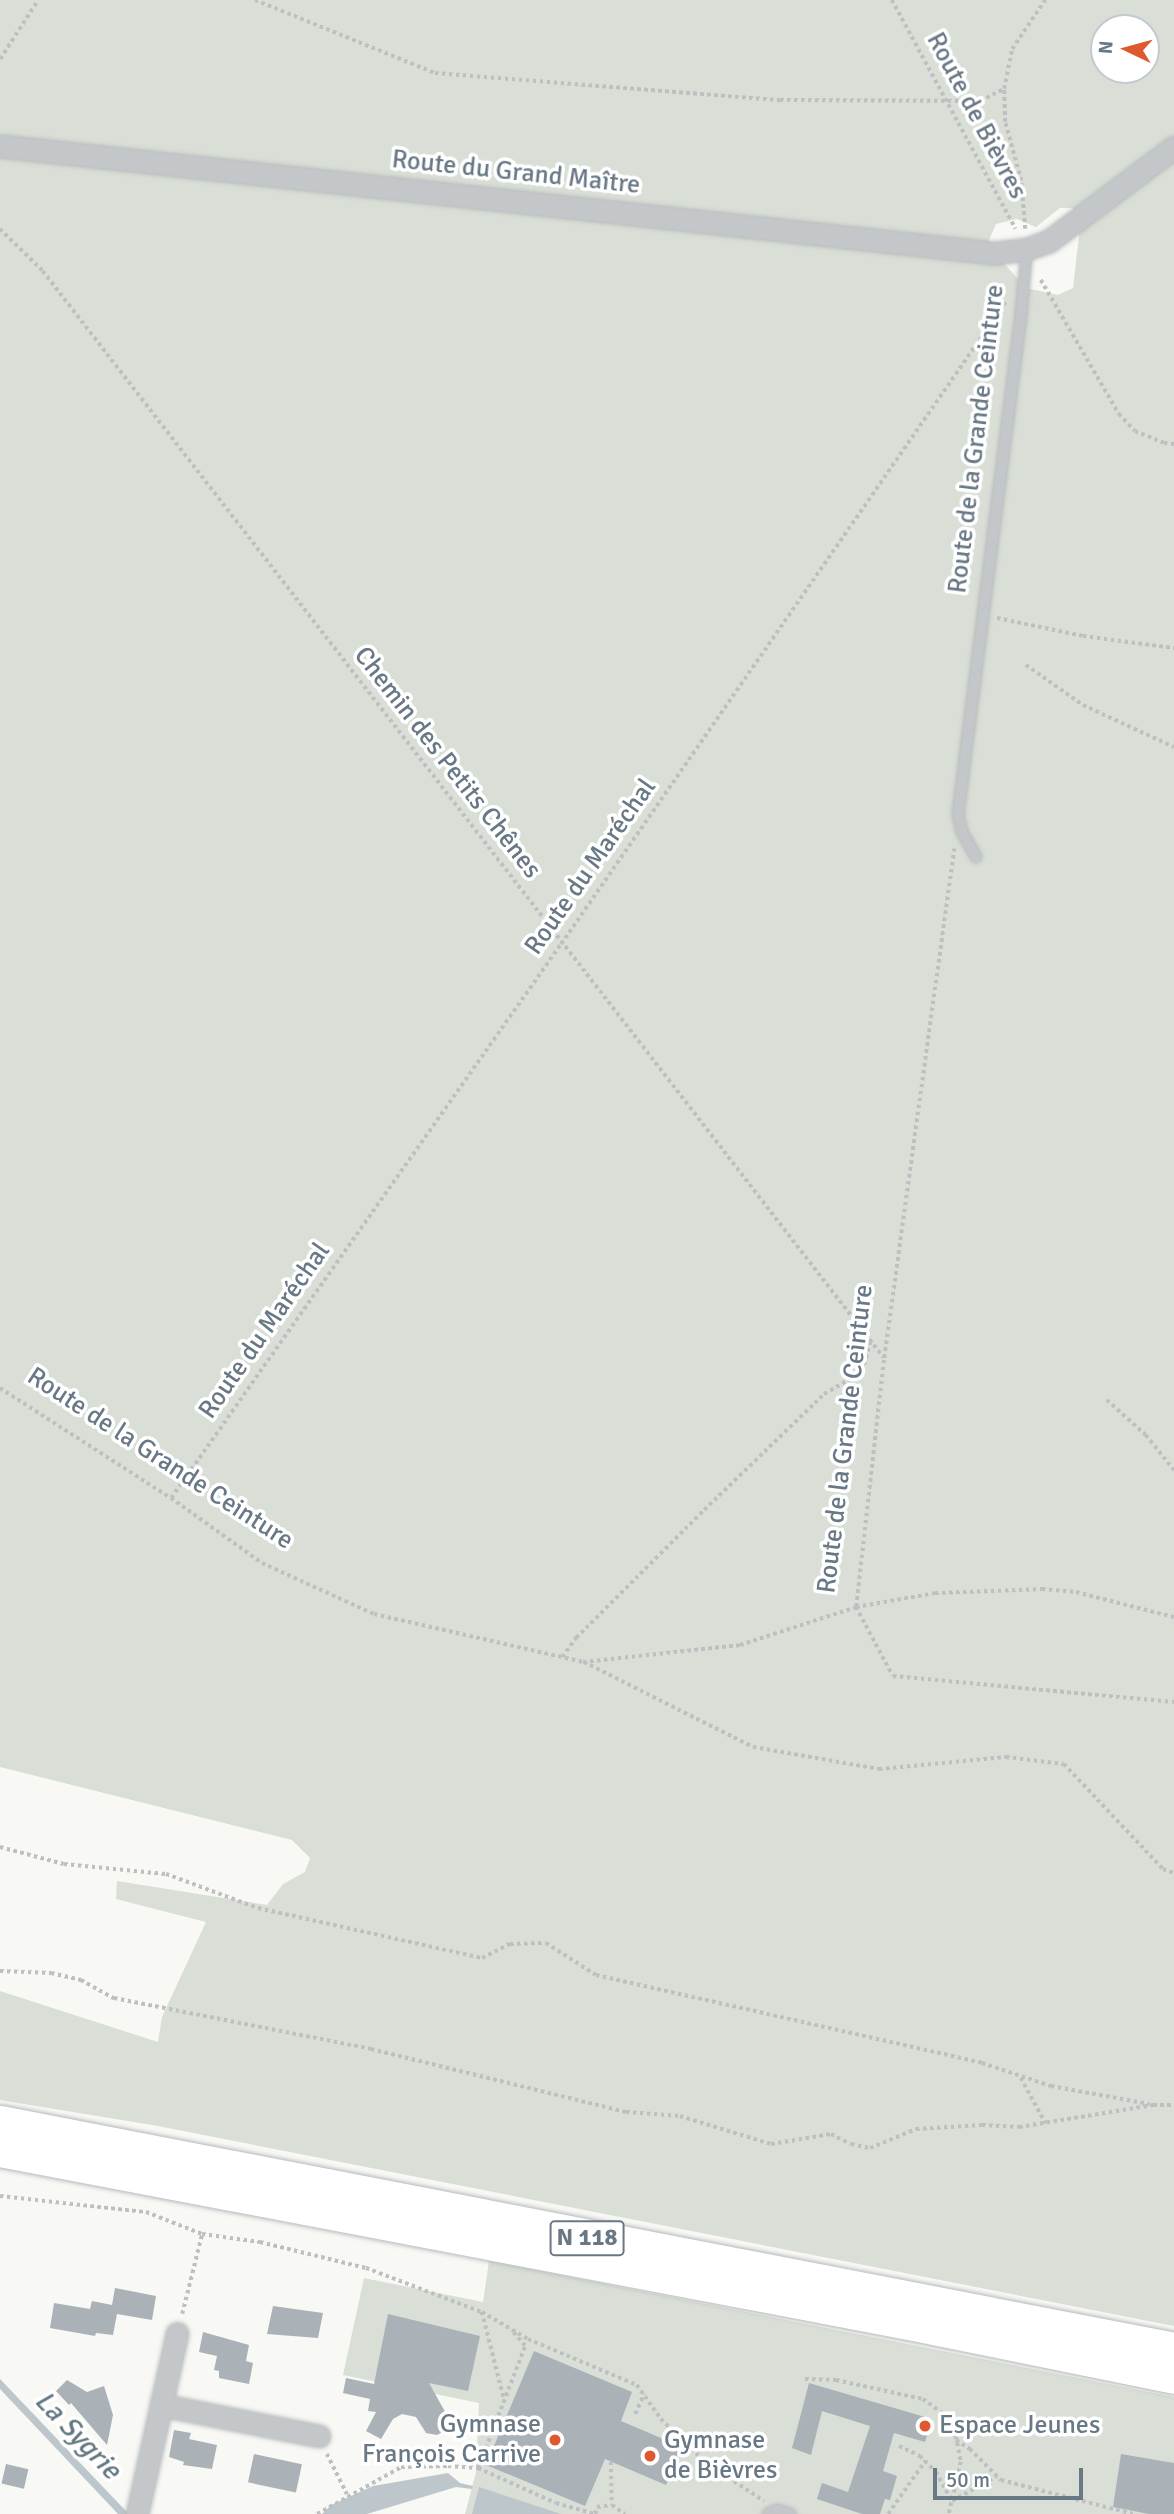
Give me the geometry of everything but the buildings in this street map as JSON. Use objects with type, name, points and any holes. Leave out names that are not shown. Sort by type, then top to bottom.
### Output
[{"type":"highway","name":"N 118","points":[[0,2123],[1174,2350]]},
{"type":"highway","name":"N 118","points":[[0,2149],[924,2325],[1174,2376]]},
{"type":"street","name":"Route du Grand Maître","points":[[0,146],[996,253],[1027,249]]},
{"type":"street","points":[[1027,249],[1049,241],[1174,147]]},
{"type":"street","points":[[140,2513],[177,2333]]},
{"type":"street","points":[[161,2405],[319,2436]]},
{"type":"lane","name":"Route de la Grande Ceinture","points":[[976,857],[962,832],[958,814],[985,615],[1027,249]]},
{"type":"lane","points":[[773,2512],[790,2514]]},
{"type":"path","points":[[0,59],[38,0]]},
{"type":"path","points":[[255,0],[435,73],[780,100],[980,101],[1004,89]]},
{"type":"path","name":"Route de Bièvres","points":[[892,0],[1027,249]]},
{"type":"path","points":[[1045,0],[1012,49],[1004,89],[1005,122],[1021,181],[1027,249],[1034,269],[1119,414],[1135,431],[1164,443],[1174,444]]},
{"type":"path","name":"Chemin des Petits Chênes","points":[[0,229],[43,271],[561,944],[884,1358]]},
{"type":"path","name":"Route du Maréchal","points":[[171,1497],[561,944],[1007,300],[1012,287]]},
{"type":"path","points":[[985,615],[1083,636],[1174,648]]},
{"type":"path","points":[[1026,665],[1083,705],[1174,747]]},
{"type":"path","name":"Route de la Grande Ceinture","points":[[0,1388],[171,1497],[262,1563],[374,1614],[583,1662],[740,1645],[856,1607],[884,1358],[958,814]]},
{"type":"path","points":[[562,1657],[576,1638],[824,1394],[862,1372],[871,1341]]},
{"type":"path","points":[[1107,1400],[1146,1435],[1174,1470]]},
{"type":"path","points":[[1174,1617],[1076,1592],[1042,1589],[934,1593],[856,1607],[893,1676],[1174,1702]]},
{"type":"path","points":[[583,1662],[753,1747],[879,1769],[1006,1757],[1064,1764],[1163,1869],[1174,1873]]},
{"type":"path","points":[[0,1847],[64,1864],[166,1874],[258,1908],[482,1958],[509,1944],[546,1943],[596,1975],[982,2063],[1051,2087],[1153,2105],[1174,2105]]},
{"type":"path","points":[[0,1971],[51,1973],[81,1980],[114,1998],[371,2049],[626,2112],[680,2116],[771,2144],[831,2134],[851,2144],[870,2148],[916,2129],[1046,2124],[1153,2105]]},
{"type":"path","points":[[1020,2076],[1046,2124]]},
{"type":"path","points":[[0,2196],[146,2212],[202,2234],[298,2250],[366,2268],[482,2312],[528,2339],[625,2377],[645,2394],[661,2419],[705,2462],[773,2512]]},
{"type":"path","points":[[177,2333],[202,2234]]},
{"type":"path","points":[[482,2312],[504,2401]]},
{"type":"path","points":[[478,2468],[525,2346],[508,2327]]},
{"type":"path","points":[[805,2379],[836,2380],[923,2399],[945,2415],[956,2438],[961,2462],[949,2514]]},
{"type":"path","points":[[635,2414],[645,2394]]},
{"type":"path","points":[[937,2428],[956,2438],[1001,2480],[1133,2514]]},
{"type":"path","points":[[319,2436],[347,2494]]},
{"type":"path","points":[[899,2446],[925,2461],[936,2472],[952,2501]]},
{"type":"path","points":[[888,2514],[925,2461]]},
{"type":"path","points":[[611,2462],[612,2505]]},
{"type":"path","points":[[317,2514],[347,2494],[401,2468],[478,2468],[556,2503],[595,2514],[597,2507],[612,2505],[625,2514]]},
{"type":"path","points":[[952,2501],[997,2476]]},
{"type":"shaded area","points":[[0,0],[1174,0],[1174,2326],[158,2126],[0,2100],[0,1991],[158,2042],[162,2017],[206,1922],[116,1899],[117,1881],[267,1905],[283,1884],[305,1872],[310,1858],[292,1840],[0,1767]],"holes":[[[1060,208],[1073,208],[1079,236],[1073,288],[1058,295],[1026,288],[992,250],[989,240],[996,224],[1017,219],[1036,227]]]},
{"type":"shaded area","points":[[489,2261],[1174,2397],[1174,2514],[465,2514],[476,2472],[479,2403],[343,2375],[364,2278],[483,2302]]},
{"type":"shaded area","points":[[0,2379],[130,2514],[118,2514],[0,2389]]},
{"type":"shaded area","points":[[448,2473],[460,2483],[473,2486],[472,2489],[456,2487],[367,2514],[322,2514],[331,2505],[373,2486]]},
{"type":"shaded area","points":[[479,2487],[561,2514],[472,2514]]},
{"type":"place","name":"Espace Jeunes","points":[[925,2426]]},
{"type":"place","name":"Gymnase François Carrive","points":[[555,2440]]},
{"type":"place","name":"Gymnase de Bièvres","points":[[650,2456]]},
{"type":"water label","name":"La Sygrie","points":[[78,2435]]}]
